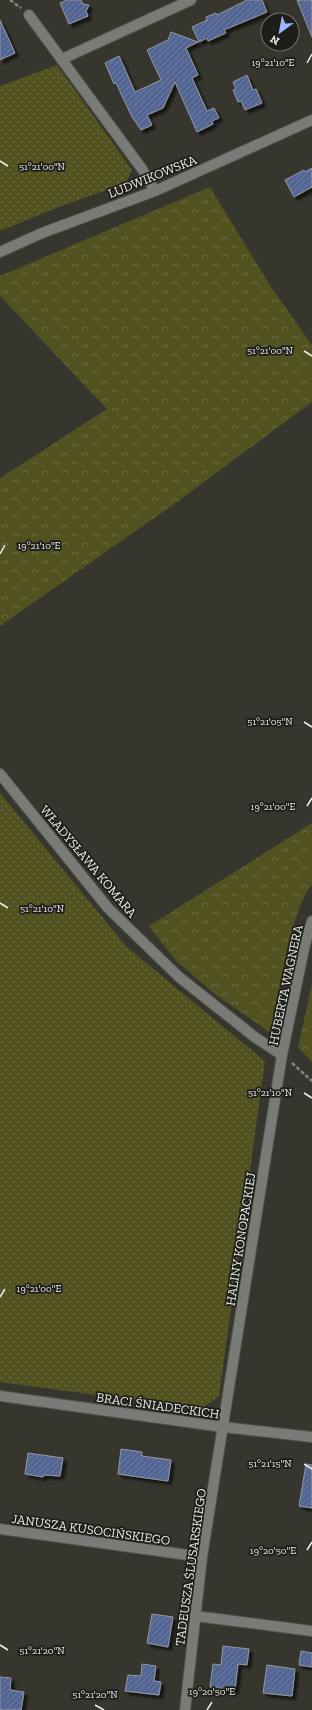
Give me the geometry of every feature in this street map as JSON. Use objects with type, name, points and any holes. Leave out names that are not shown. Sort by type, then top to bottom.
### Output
[{"type":"street","points":[[62,59],[191,0]]},
{"type":"street","points":[[29,15],[142,169],[155,191]]},
{"type":"street","name":"LUDWIKOWSKA","points":[[0,252],[42,233],[155,191],[312,120]]},
{"type":"street","name":"WŁADYSŁAWA KOMARA","points":[[0,774],[108,908],[178,977],[256,1038],[282,1055]]},
{"type":"street","name":"HUBERTA WAGNERA","points":[[282,1055],[305,944],[312,921]]},
{"type":"street","name":"HALINY KONOPACKIEJ","points":[[223,1427],[282,1055]]},
{"type":"street","name":"BRACI ŚNIADECKICH","points":[[0,1396],[223,1427],[312,1436]]},
{"type":"street","name":"TADEUSZA ŚLUSARSKIEGO","points":[[185,1710],[202,1558],[223,1427]]},
{"type":"street","name":"JANUSZA KUSOCIŃSKIEGO","points":[[0,1529],[202,1558]]},
{"type":"street","points":[[195,1616],[312,1631]]},
{"type":"path","points":[[282,1055],[312,1081]]},
{"type":"green space","points":[[57,65],[132,170],[126,183],[56,208],[0,231],[0,86]]},
{"type":"green space","points":[[210,187],[271,287],[312,345],[312,402],[177,502],[0,626],[0,478],[107,409],[0,296],[0,276]]},
{"type":"green space","points":[[0,793],[126,946],[265,1061],[219,1396],[201,1409],[0,1382]]},
{"type":"green space","points":[[312,823],[312,885],[298,912],[292,932],[281,978],[271,1033],[216,995],[176,961],[149,926]]},
{"type":"green space","points":[[312,984],[312,1062],[298,1047]]},
{"type":"building","points":[[67,0],[81,0],[83,4],[89,5],[86,11],[88,16],[69,24],[60,3]]},
{"type":"building","points":[[247,0],[262,0],[267,12],[260,12],[260,15],[224,30],[226,33],[208,41],[207,38],[199,42],[192,27],[207,20],[206,17],[216,13],[217,15]]},
{"type":"building","points":[[297,0],[312,0],[312,37]]},
{"type":"building","points":[[0,20],[15,53],[0,60]]},
{"type":"building","points":[[171,32],[198,42],[186,48],[198,75],[192,78],[207,111],[214,108],[219,118],[212,121],[213,124],[197,132],[175,82],[163,108],[147,115],[152,125],[141,130],[132,117],[116,83],[114,84],[105,63],[119,56],[135,92],[161,80],[147,50],[168,40]]},
{"type":"building","points":[[247,75],[253,90],[256,89],[262,103],[245,110],[241,101],[238,102],[233,90],[236,89],[233,82]]},
{"type":"building","points":[[312,168],[312,187],[294,197],[285,180],[304,170],[305,172]]},
{"type":"building","points":[[121,1449],[142,1452],[142,1456],[171,1460],[168,1481],[118,1474]]},
{"type":"building","points":[[28,1453],[63,1458],[60,1476],[44,1475],[43,1477],[25,1474]]},
{"type":"building","points":[[306,1464],[312,1465],[312,1508],[299,1506]]},
{"type":"building","points":[[152,1614],[173,1617],[168,1647],[147,1643]]},
{"type":"building","points":[[223,1646],[249,1649],[247,1665],[238,1664],[235,1690],[210,1687],[213,1664],[221,1665]]},
{"type":"building","points":[[301,1651],[312,1653],[312,1667],[299,1665]]},
{"type":"building","points":[[142,1664],[156,1666],[154,1681],[161,1682],[159,1695],[125,1691],[128,1675],[141,1676]]},
{"type":"building","points":[[267,1665],[295,1669],[292,1696],[263,1693]]},
{"type":"building","points":[[0,1677],[11,1678],[10,1690],[24,1692],[21,1710],[0,1710]]}]
